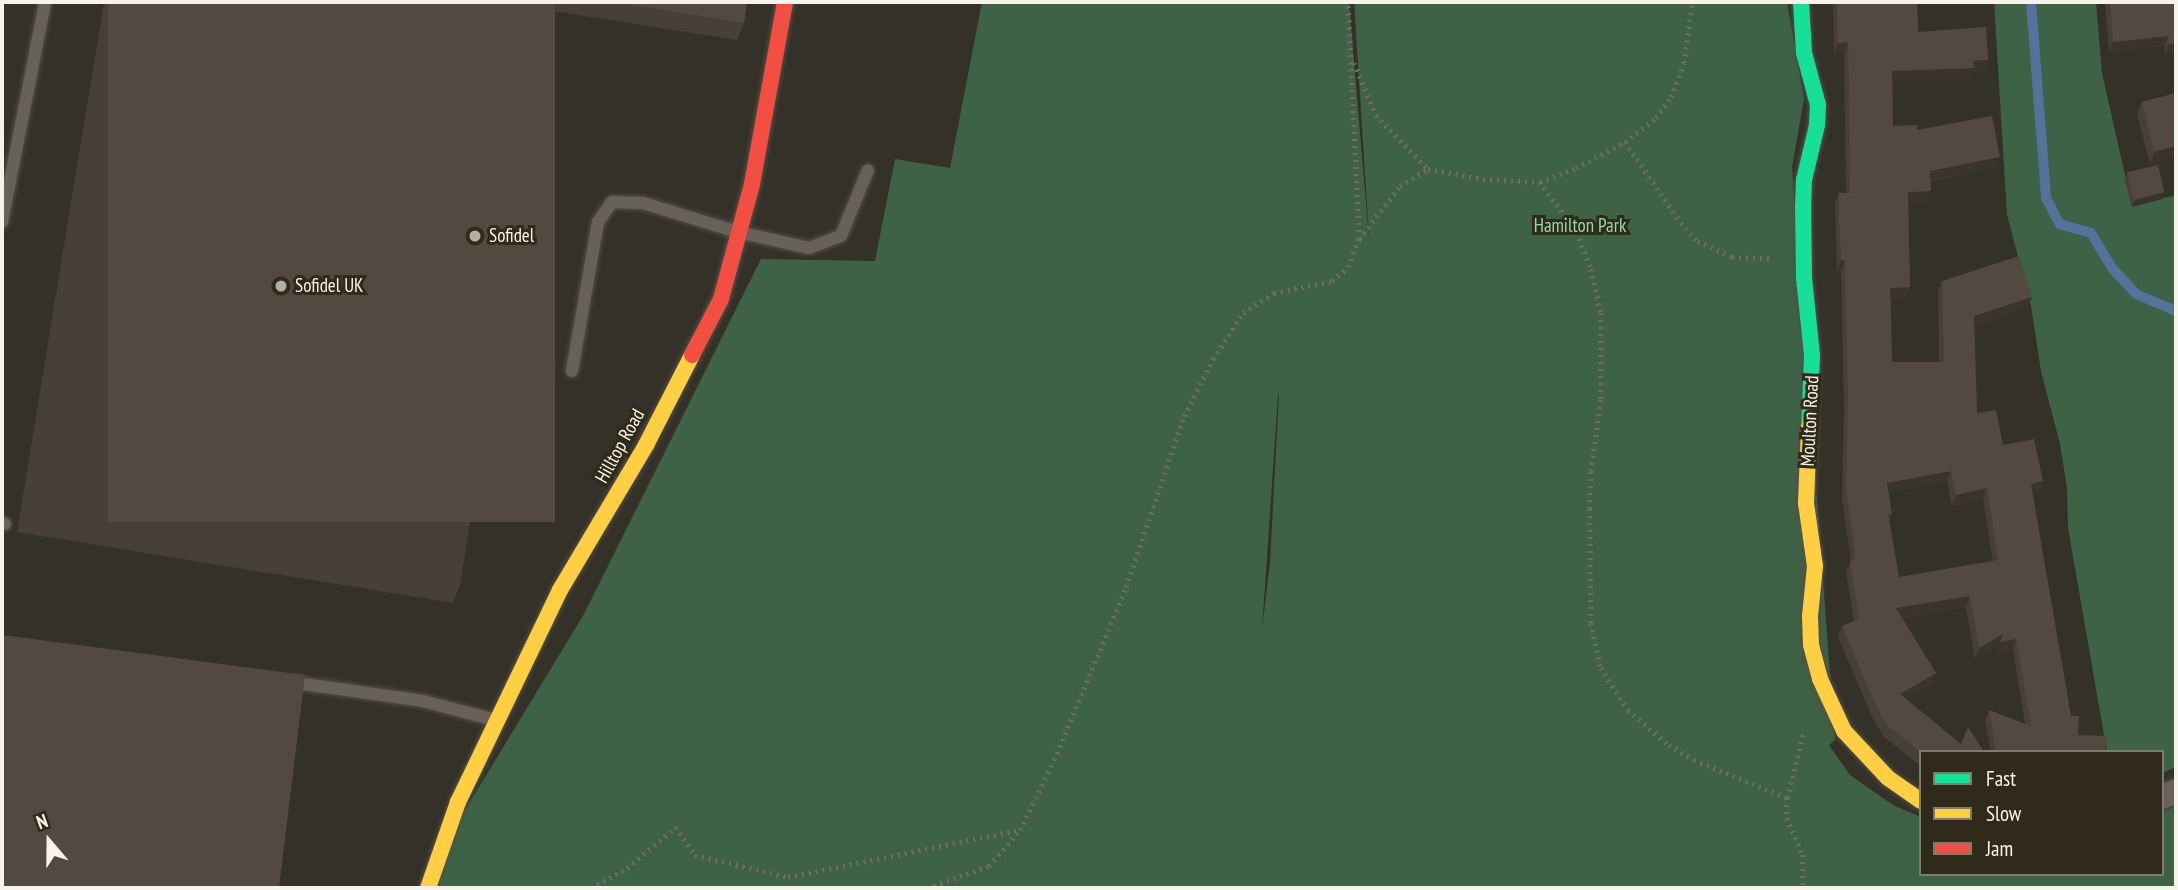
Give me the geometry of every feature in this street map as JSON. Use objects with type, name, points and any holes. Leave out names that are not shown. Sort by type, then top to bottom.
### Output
[{"type":"street","name":"Hilltop Road","points":[[428,888],[458,802],[561,590],[646,445],[721,299],[752,184],[785,2]]},
{"type":"street","name":"Moulton Road","points":[[1801,2],[1804,53],[1818,105],[1804,180],[1804,259],[1812,356],[1806,503],[1815,566],[1810,629],[1817,669],[1833,710],[1860,751],[1888,778],[1919,800]]},
{"type":"lane","points":[[2,222],[6,180],[45,2]]},
{"type":"lane","points":[[572,372],[598,222],[612,202],[643,203],[738,232],[809,248],[841,236],[868,170]]},
{"type":"lane","points":[[275,680],[423,701],[497,720]]},
{"type":"path","points":[[1348,2],[1359,239]]},
{"type":"path","points":[[1352,55],[1363,91],[1376,116],[1428,169],[1483,179],[1540,182],[1576,168],[1625,142],[1656,118],[1671,97],[1688,44],[1692,2]]},
{"type":"path","points":[[1625,142],[1681,223],[1698,241],[1732,257],[1804,259]]},
{"type":"path","points":[[927,888],[989,866],[1020,830],[1054,760],[1126,587],[1184,416],[1213,359],[1243,313],[1274,293],[1327,283],[1342,275],[1359,239],[1400,186],[1428,169]]},
{"type":"path","points":[[1540,182],[1577,232],[1591,269],[1601,313],[1601,400],[1591,472],[1590,509],[1591,623],[1601,668],[1628,710],[1669,745],[1695,760],[1787,799]]},
{"type":"path","points":[[1803,888],[1802,855],[1787,818],[1787,799],[1806,724],[1833,710]]},
{"type":"path","points":[[592,888],[627,868],[676,827],[695,855],[788,877],[1020,830]]},
{"type":"green space","name":"Hamilton Park","points":[[982,2],[1349,2],[1370,251],[1354,2],[1787,2],[1804,99],[1792,167],[1835,740],[1829,745],[1850,775],[1893,805],[1919,816],[1919,876],[2164,876],[2164,811],[2176,806],[2176,888],[437,888],[442,848],[584,614],[761,259],[875,261],[895,159],[950,168]],"holes":[[[1278,395],[1279,395],[1270,563],[1262,630]]]},
{"type":"green space","points":[[1994,2],[2096,2],[2102,73],[2132,206],[2176,195],[2176,767],[2164,772],[2164,750],[2107,750],[2068,528],[2067,488],[2060,444],[2041,371],[2031,306],[2007,215]]},
{"type":"building","name":"Sofidel UK","points":[[108,2],[555,2],[555,522],[108,522]]},
{"type":"building","points":[[613,2],[747,2],[744,23]]},
{"type":"building","points":[[1837,2],[1917,2],[1918,32],[1986,27],[1988,60],[1973,61],[1974,68],[1892,71],[1893,126],[1917,125],[1917,130],[1992,116],[2000,157],[1930,171],[1931,191],[1908,192],[1910,287],[1890,288],[1892,362],[1944,362],[1942,281],[2019,256],[2032,297],[1974,316],[1977,413],[1996,410],[2003,445],[2034,439],[2043,481],[2031,484],[2071,716],[2079,716],[2078,735],[2106,736],[2105,750],[1996,750],[1989,710],[2031,726],[2016,639],[2000,642],[2003,634],[1979,648],[1970,596],[1896,608],[1936,673],[1900,694],[1961,744],[1968,727],[1983,750],[1919,750],[1888,726],[1877,708],[1842,626],[1859,619],[1850,561],[1854,560],[1855,552],[1846,488],[1848,397],[1845,260],[1841,260],[1839,220],[1839,193],[1850,193],[1848,42],[1838,43]],"holes":[[[1951,471],[1956,495],[1987,488],[1998,560],[1899,577],[1888,515],[1892,514],[1887,483]]]},
{"type":"building","points":[[2110,2],[2176,2],[2176,43],[2169,44],[2168,36],[2113,42]]},
{"type":"building","points":[[2176,93],[2176,146],[2154,152],[2142,102]]},
{"type":"building","points":[[2158,165],[2164,192],[2133,199],[2127,172]]},
{"type":"building","points":[[2,635],[305,675],[279,888],[2,888]]},
{"type":"waterway","points":[[2031,2],[2046,198],[2060,224],[2091,233],[2112,268],[2136,294],[2176,311]]},
{"type":"traffic: fast","points":[[1801,2],[1804,53],[1818,105],[1817,125],[1804,180],[1803,206],[1804,278],[1812,356],[1809,428]]},
{"type":"traffic: slow","points":[[428,888],[458,802],[560,590],[646,445],[692,355]]},
{"type":"traffic: slow","points":[[1809,428],[1806,503],[1815,566],[1810,616],[1811,645],[1820,679],[1844,731],[1888,778],[1919,800]]},
{"type":"traffic: jam","points":[[692,355],[721,299],[752,184],[785,2]]},
{"type":"place","name":"Sofidel","points":[[475,236]]},
{"type":"place","name":"Sofidel UK","points":[[281,286]]}]
